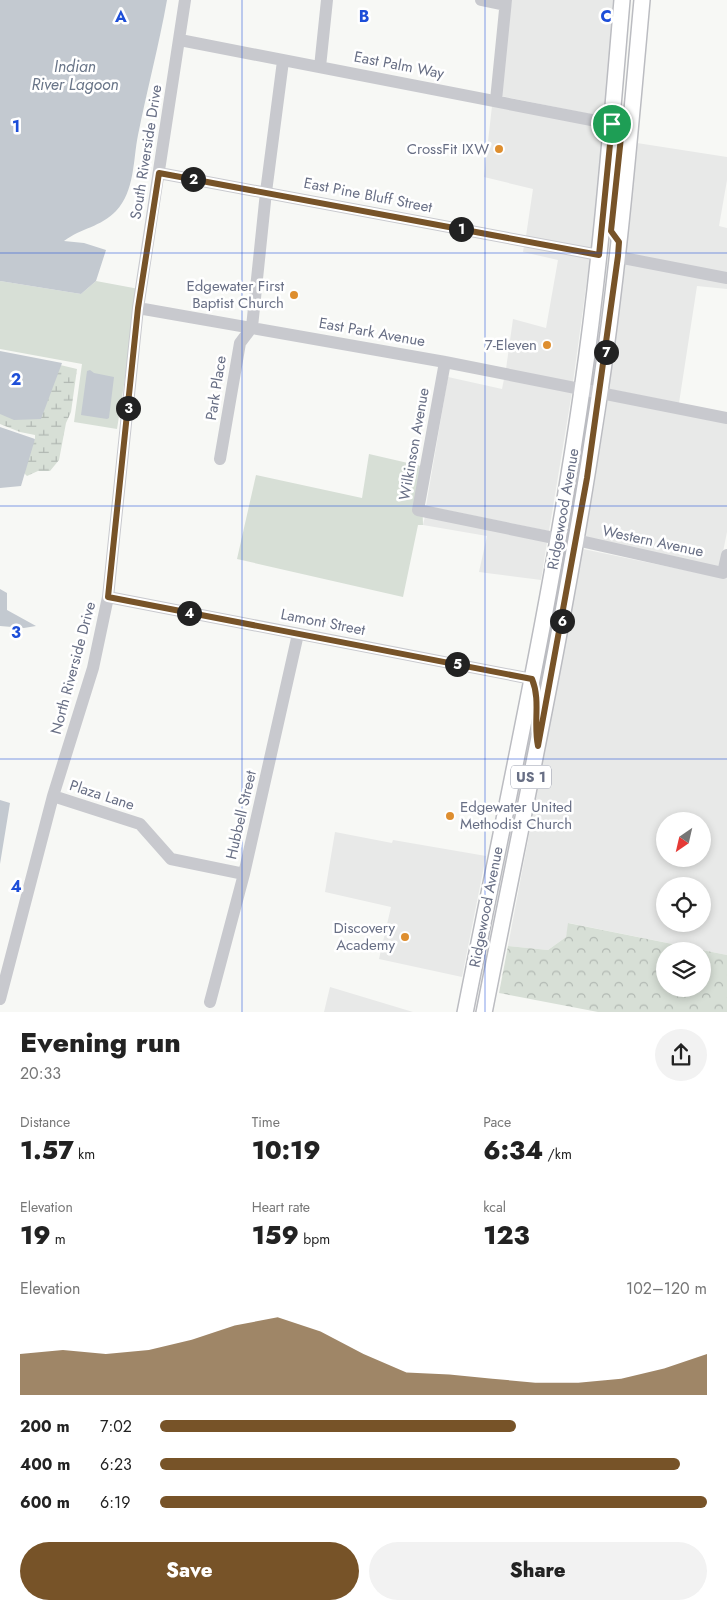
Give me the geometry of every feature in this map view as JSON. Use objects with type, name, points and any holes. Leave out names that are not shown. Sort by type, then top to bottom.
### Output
[{"type":"main road","name":"Ridgewood Avenue","points":[[464,1012],[532,679],[558,539],[582,389],[599,255],[622,0]]},
{"type":"main road","points":[[630,0],[630,18],[639,35]]},
{"type":"main road","name":"Ridgewood Avenue","points":[[484,1012],[538,746],[576,540],[600,392],[618,249],[642,0]]},
{"type":"main road","points":[[612,124],[621,137],[611,231],[618,249]]},
{"type":"main road","points":[[532,679],[536,693],[535,735],[538,746]]},
{"type":"street","name":"South Riverside Drive","points":[[138,308],[185,0]]},
{"type":"street","points":[[320,67],[327,0]]},
{"type":"street","points":[[481,0],[506,2],[496,100]]},
{"type":"street","name":"East Palm Way","points":[[180,40],[612,124]]},
{"type":"street","points":[[252,327],[266,192],[283,61]]},
{"type":"street","name":"East Pine Bluff Street","points":[[159,173],[599,255]]},
{"type":"street","points":[[618,249],[727,278]]},
{"type":"street","name":"East Park Avenue","points":[[138,308],[445,362],[727,418]]},
{"type":"street","name":"North Riverside Drive","points":[[0,999],[53,796],[93,668],[108,597],[138,308]]},
{"type":"street","name":"Park Place","points":[[220,459],[240,343],[252,327]]},
{"type":"street","name":"Wilkinson Avenue","points":[[445,362],[418,510],[558,539]]},
{"type":"street","name":"Western Avenue","points":[[576,540],[723,573],[727,555]]},
{"type":"street","name":"Lamont Street","points":[[108,597],[532,679]]},
{"type":"street","name":"Hubbell Street","points":[[210,1002],[244,874],[298,634]]},
{"type":"street","name":"Plaza Lane","points":[[53,796],[140,824],[171,859],[244,874]]},
{"type":"shaded area","points":[[512,0],[613,0],[605,117],[496,95]]},
{"type":"shaded area","points":[[492,106],[604,127],[599,199],[592,248],[526,236],[533,189],[484,177]]},
{"type":"shaded area","points":[[637,143],[727,157],[727,180],[719,226],[727,228],[727,289],[697,286],[679,403],[609,389]]},
{"type":"shaded area","points":[[524,246],[590,258],[573,382],[506,369],[513,319],[546,328],[558,260],[523,252]]},
{"type":"shaded area","points":[[448,377],[502,389],[504,379],[572,392],[549,531],[426,506]]},
{"type":"shaded area","points":[[608,399],[727,423],[727,532],[720,567],[585,539]]},
{"type":"shaded area","points":[[425,516],[547,542],[541,580],[479,572],[487,536],[423,525]]},
{"type":"shaded area","points":[[583,549],[718,577],[727,577],[727,955],[711,952],[711,942],[663,942],[569,923],[566,937],[548,950],[508,946]]},
{"type":"shaded area","points":[[335,832],[392,843],[393,840],[486,856],[462,977],[379,959],[391,907],[325,892]]},
{"type":"shaded area","points":[[330,987],[413,1012],[324,1012]]},
{"type":"green space","points":[[0,281],[81,294],[96,281],[139,289],[117,429],[74,422],[82,364],[0,349]]},
{"type":"green space","points":[[56,364],[77,369],[71,412],[66,423],[59,460],[50,471],[38,471],[27,476],[23,472],[28,443],[35,440],[35,435],[20,432],[0,424],[0,413]]},
{"type":"green space","points":[[369,454],[421,466],[423,525],[418,525],[403,597],[237,559],[256,475],[362,498]]},
{"type":"green space","points":[[568,923],[662,942],[656,942],[656,997],[711,997],[711,952],[727,955],[727,1012],[598,1012],[499,993],[508,946],[548,950],[566,937]]},
{"type":"water","name":"Indian River Lagoon","points":[[0,0],[167,0],[127,194],[116,211],[104,221],[64,241],[84,243],[106,250],[96,281],[81,294],[0,281]]},
{"type":"water","points":[[0,351],[62,363],[41,419],[14,420],[0,414]]},
{"type":"water","points":[[90,370],[94,373],[114,377],[109,418],[107,419],[81,415],[87,371]]},
{"type":"water","points":[[0,427],[35,439],[21,486],[0,488]]},
{"type":"water","points":[[0,589],[7,593],[7,610],[36,626],[24,628],[0,626]]},
{"type":"water","points":[[0,800],[10,803],[0,864]]},
{"type":"place","name":"CrossFit IXW","points":[[499,149]]},
{"type":"place","name":"Edgewater First Baptist Church","points":[[294,295]]},
{"type":"place","name":"7-Eleven","points":[[547,345]]},
{"type":"place","name":"Edgewater United Methodist Church","points":[[450,816]]},
{"type":"place","name":"Discovery Academy","points":[[405,937]]},
{"type":"route","points":[[612,124],[621,137],[611,231],[619,242],[618,256],[602,382],[587,478],[538,746],[535,735],[536,693],[532,679],[108,597],[138,308],[159,173],[599,255],[612,124]]}]
